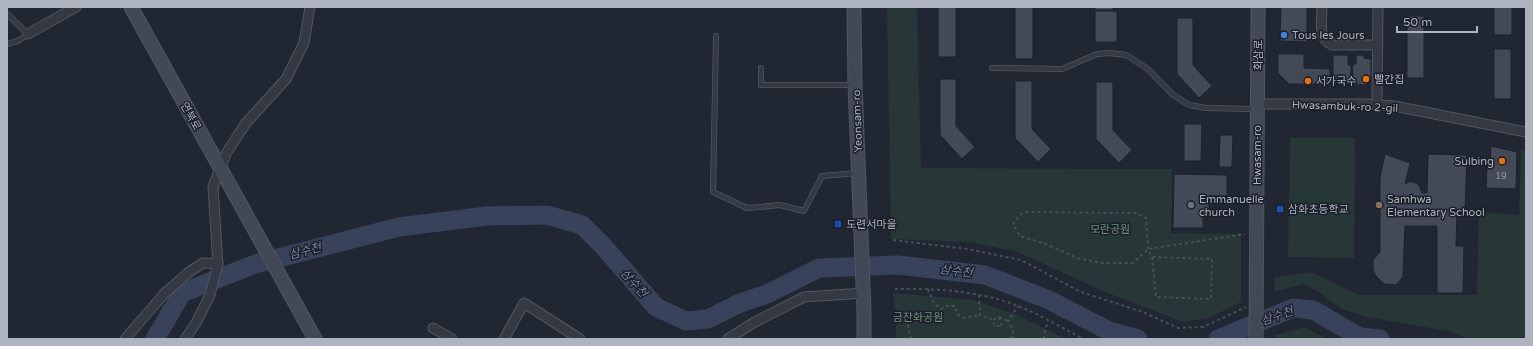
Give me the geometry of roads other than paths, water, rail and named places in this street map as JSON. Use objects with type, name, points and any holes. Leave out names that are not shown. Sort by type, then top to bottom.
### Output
[{"type":"main road","name":"연북로","points":[[130,7],[315,339]]},
{"type":"main road","name":"Yeonsam-ro","points":[[854,7],[863,289]]},
{"type":"main road","name":"화삼로","points":[[1257,106],[1258,7]]},
{"type":"main road","name":"Hwasam-ro","points":[[1256,339],[1257,106]]},
{"type":"main road","points":[[863,289],[864,339]]},
{"type":"street","points":[[28,34],[76,7]]},
{"type":"street","points":[[184,339],[196,323],[210,295],[218,264],[213,187],[220,168],[227,152],[246,124],[286,79],[304,43],[310,7]]},
{"type":"street","points":[[1322,7],[1322,36],[1326,42],[1332,45],[1378,45]]},
{"type":"street","points":[[1377,104],[1378,7]]},
{"type":"street","name":"Hwasambuk-ro 2-gil","points":[[1257,106],[1377,104],[1526,132]]},
{"type":"street","points":[[125,339],[164,294],[188,272],[203,263],[218,264]]},
{"type":"street","points":[[728,339],[753,323],[804,297],[863,289]]},
{"type":"street","points":[[504,339],[524,303],[580,339]]},
{"type":"street","points":[[433,328],[452,339]]},
{"type":"lane","points":[[7,14],[28,34],[18,41],[7,44]]},
{"type":"lane","points":[[716,36],[713,192],[747,208],[780,205],[804,211],[822,176],[859,173]]},
{"type":"lane","points":[[992,68],[1062,69],[1097,54],[1110,53],[1126,55],[1148,69],[1172,94],[1189,105],[1206,108],[1257,106]]},
{"type":"lane","points":[[761,68],[761,85],[856,85]]},
{"type":"waterway","name":"삼수천","points":[[155,339],[182,293],[255,264],[399,227],[487,216],[547,215],[582,225],[604,247],[656,307],[686,321],[708,319],[740,303],[767,294],[819,268],[898,265],[985,275],[1049,300],[1109,331],[1138,339]]},
{"type":"waterway","name":"삼수천","points":[[1218,339],[1293,308],[1313,310],[1360,337],[1380,339]]},
{"type":"place","name":"Tous les Jours","points":[[1284,35]]},
{"type":"place","name":"빨간집","points":[[1366,79]]},
{"type":"place","name":"서가국수","points":[[1308,81]]},
{"type":"place","name":"Sulbing","points":[[1502,161]]},
{"type":"place","name":"Emmanuelle church","points":[[1191,205]]},
{"type":"place","name":"Samhwa Elementary School","points":[[1379,205]]},
{"type":"place","name":"삼화초등학교","points":[[1280,209]]},
{"type":"place","name":"도련서마을","points":[[838,224]]},
{"type":"park label","name":"모란공원","points":[[1110,229]]},
{"type":"park label","name":"금잔화공원","points":[[918,317]]}]
